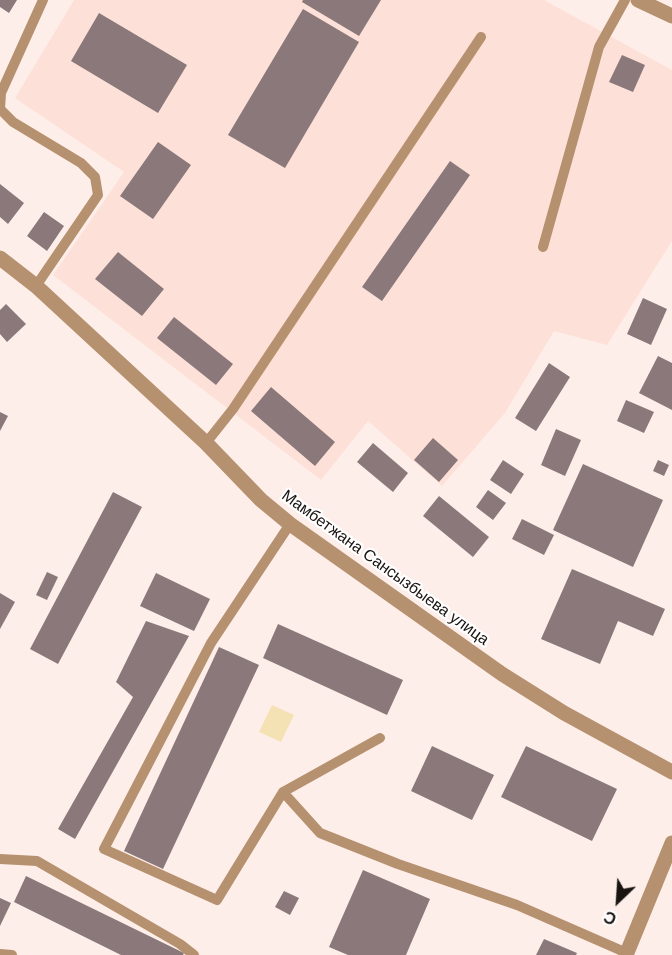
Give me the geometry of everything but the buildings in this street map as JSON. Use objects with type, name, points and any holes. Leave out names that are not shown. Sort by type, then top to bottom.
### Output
[{"type":"street","points":[[639,0],[672,16]]},
{"type":"street","name":"Мамбетжана Сансызбыева улица","points":[[0,258],[36,286],[206,443],[261,500],[290,524],[501,674],[564,713],[672,772]]},
{"type":"street","points":[[626,954],[672,843]]},
{"type":"lane","points":[[36,286],[98,195],[95,177],[81,163],[13,122],[0,109],[2,93],[43,0]]},
{"type":"lane","points":[[543,247],[599,47],[625,0]]},
{"type":"lane","points":[[206,443],[232,410],[482,37]]},
{"type":"lane","points":[[290,524],[211,643],[104,849],[217,900],[283,792],[380,738]]},
{"type":"lane","points":[[283,792],[320,833],[398,864],[517,905],[626,954]]},
{"type":"lane","points":[[0,859],[37,861],[180,944],[193,955]]},
{"type":"lane","points":[[0,954],[12,955]]},
{"type":"shaded area","points":[[74,0],[544,0],[672,70],[672,241],[607,345],[554,331],[505,413],[442,486],[368,421],[321,480],[53,275],[124,172],[15,98]]},
{"type":"shaded area","points":[[272,705],[294,715],[281,742],[259,732]]}]
